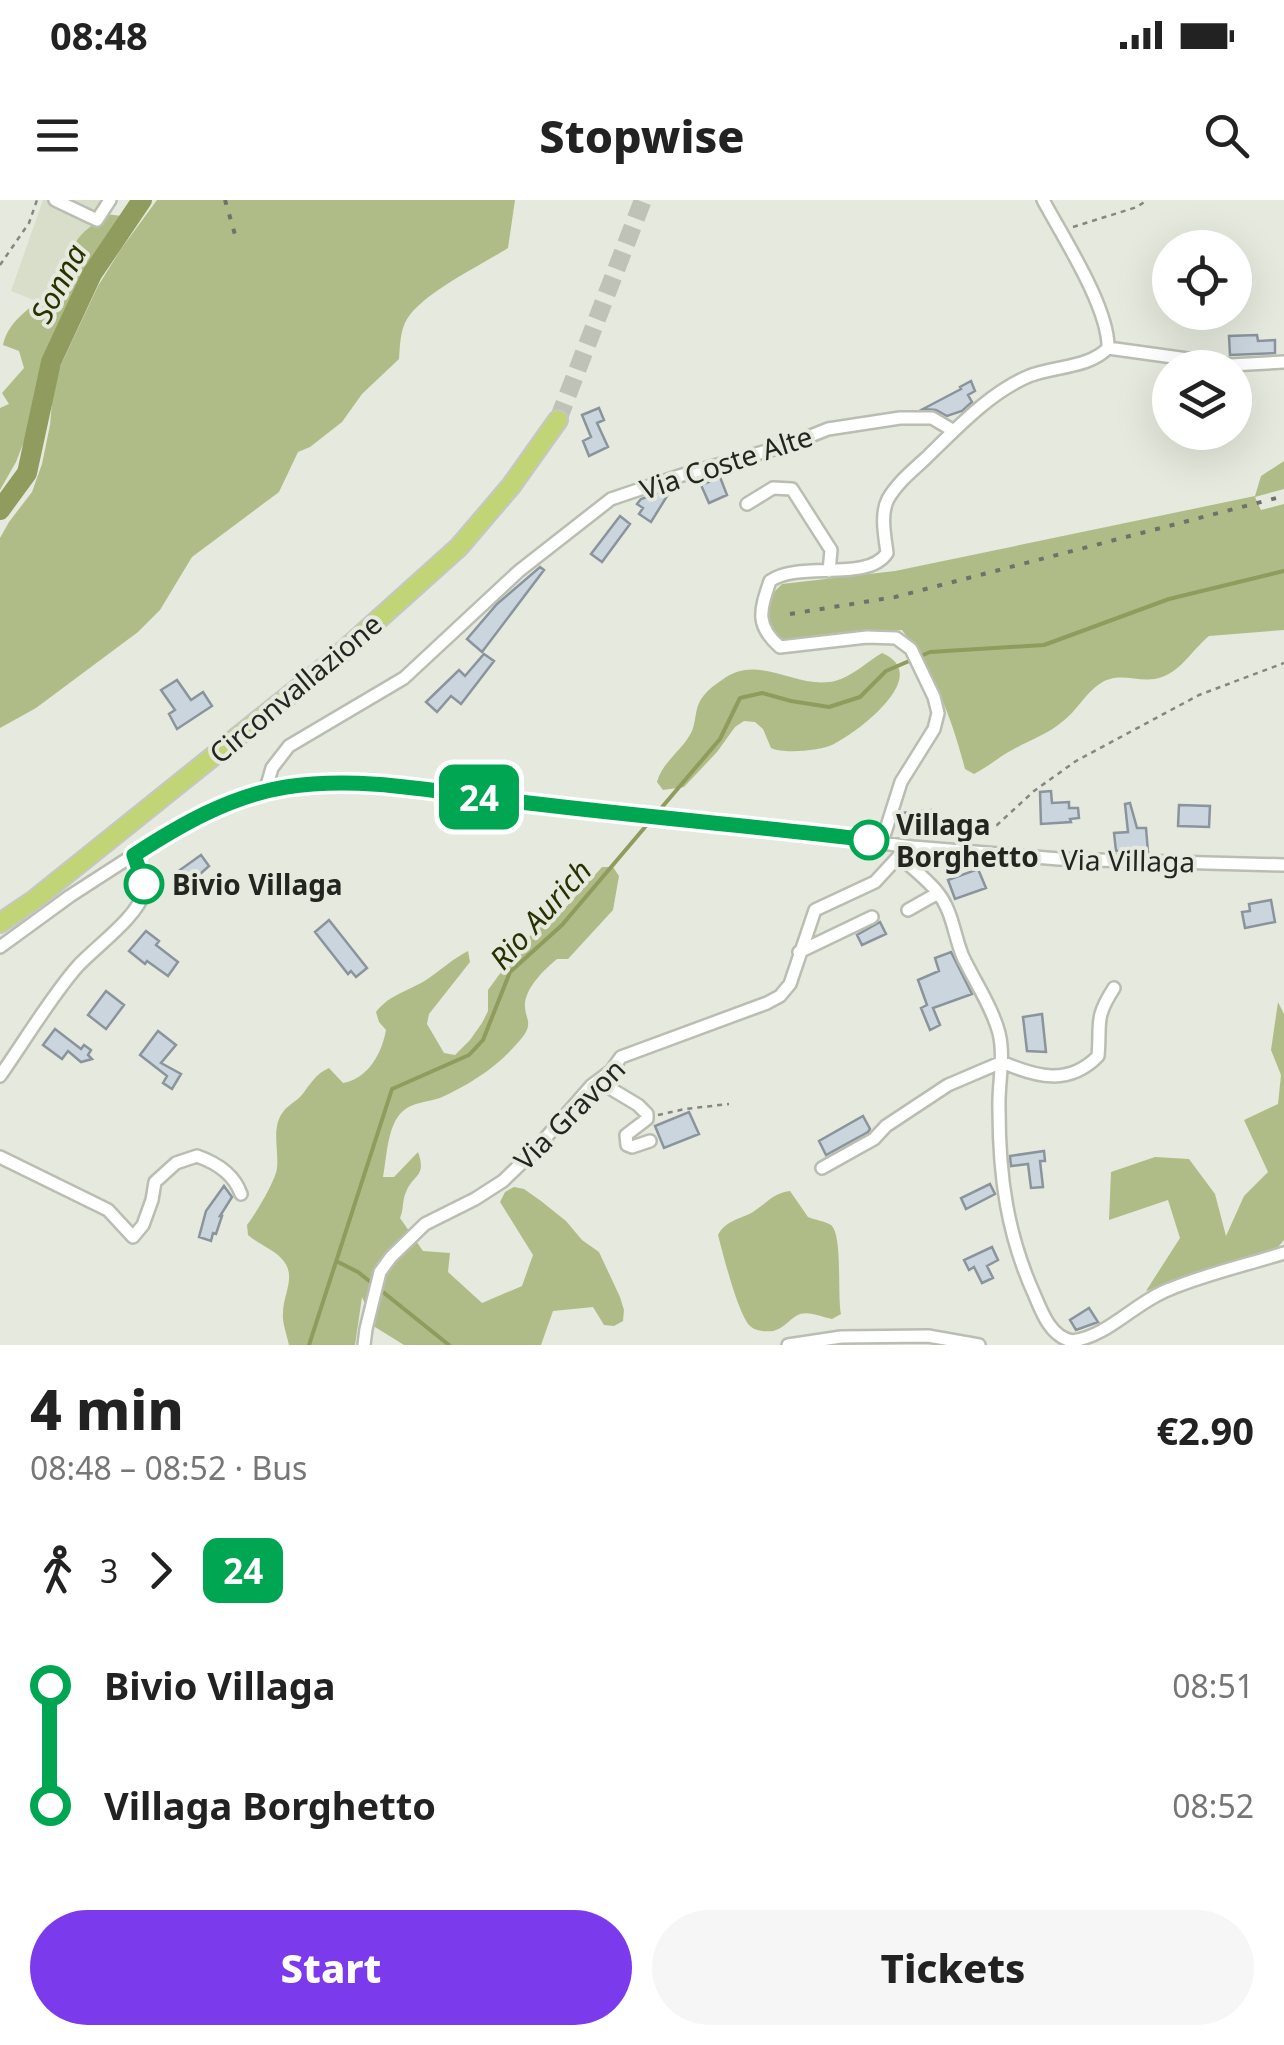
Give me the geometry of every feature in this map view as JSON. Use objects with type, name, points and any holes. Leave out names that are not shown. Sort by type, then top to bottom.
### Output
[{"type":"highway","name":"Circonvallazione","points":[[0,923],[34,900],[332,661],[445,560],[511,486],[558,420]]},
{"type":"street","points":[[56,200],[98,220],[110,200]]},
{"type":"street","points":[[882,842],[901,782],[934,729],[938,714],[920,667],[911,650],[896,638],[780,648],[762,625],[764,599],[770,581],[790,571],[856,568],[882,560],[887,553],[886,502],[900,482],[954,431],[1013,384],[1034,374],[1099,358],[1108,348],[1103,318],[1082,270],[1043,200]]},
{"type":"street","points":[[1108,348],[1230,365],[1284,362]]},
{"type":"street","name":"Via Coste Alte","points":[[266,792],[272,768],[289,746],[404,678],[519,571],[612,499],[828,429],[900,418],[932,418],[954,431]]},
{"type":"street","points":[[748,504],[773,488],[792,489],[831,550],[828,571]]},
{"type":"street","name":"Via Villaga","points":[[0,946],[183,823],[266,792],[320,784],[377,783],[916,847],[1059,859],[1284,865]]},
{"type":"street","name":"Via Gravon","points":[[364,1345],[380,1272],[425,1224],[503,1180],[611,1071],[621,1056],[780,996],[790,984],[814,910],[876,882],[900,856],[916,847]]},
{"type":"street","points":[[0,1076],[76,968],[124,922],[144,894],[134,855]]},
{"type":"street","points":[[900,856],[938,893],[952,917],[961,952],[998,1028],[1002,1044],[999,1153],[1008,1216],[1019,1262],[1044,1317],[1056,1333],[1070,1343],[1084,1339],[1168,1289],[1284,1253]]},
{"type":"street","points":[[908,910],[938,893]]},
{"type":"street","points":[[799,952],[872,917]]},
{"type":"street","points":[[822,1168],[874,1139],[886,1126],[948,1084],[979,1070],[1002,1062],[1044,1077],[1088,1066],[1098,1056],[1098,1021],[1114,988]]},
{"type":"street","points":[[598,1081],[647,1114],[647,1119],[626,1135],[627,1145],[650,1141]]},
{"type":"street","points":[[0,1157],[108,1210],[133,1237],[143,1225],[156,1182],[176,1163],[197,1156],[216,1163],[237,1183],[242,1194]]},
{"type":"street","points":[[788,1345],[841,1338],[928,1336],[979,1345]]},
{"type":"path","points":[[0,266],[28,223],[37,200]]},
{"type":"path","points":[[1060,231],[1147,200]]},
{"type":"path","points":[[916,847],[947,832],[997,825],[1034,791],[1076,762],[1198,695],[1284,662]]},
{"type":"path","points":[[647,1114],[729,1104]]},
{"type":"shaded area","points":[[43,200],[116,200],[53,308],[11,291]]},
{"type":"green space","points":[[157,200],[515,200],[508,248],[415,309],[403,328],[399,359],[362,394],[342,422],[298,452],[279,492],[192,557],[160,610],[138,632],[36,708],[0,728],[0,538],[32,492],[42,464],[57,373],[98,286]]},
{"type":"green space","points":[[105,214],[122,216],[100,270],[55,357],[28,475],[0,515],[23,481],[35,427],[34,416],[0,490],[0,408],[9,404],[2,393],[24,368],[19,351],[3,345],[6,335],[58,280],[78,238]]},
{"type":"green space","points":[[1284,461],[1284,489],[1255,497],[1261,510],[1284,504],[1284,630],[1209,636],[1169,674],[1154,679],[1109,679],[1095,687],[1057,726],[974,774],[965,769],[941,696],[902,630],[782,641],[768,620],[771,595],[782,584],[895,571],[1255,496],[1261,476]]},
{"type":"green space","points":[[882,653],[896,663],[900,675],[896,688],[873,716],[834,744],[812,750],[777,750],[771,748],[763,729],[755,722],[744,721],[684,787],[663,790],[657,782],[692,731],[702,698],[722,680],[736,672],[763,670],[806,681],[835,681]]},
{"type":"green space","points":[[602,867],[613,867],[619,876],[613,910],[568,959],[557,959],[533,984],[525,1003],[527,1028],[503,1058],[463,1087],[403,1111],[391,1133],[383,1177],[394,1177],[418,1152],[420,1171],[406,1192],[400,1218],[423,1251],[450,1253],[448,1272],[482,1303],[522,1286],[533,1255],[500,1202],[505,1192],[514,1187],[524,1189],[599,1252],[620,1297],[623,1321],[614,1326],[604,1325],[593,1307],[553,1311],[541,1345],[404,1345],[375,1327],[362,1297],[355,1345],[289,1345],[283,1317],[288,1284],[286,1264],[248,1235],[247,1225],[276,1173],[279,1118],[329,1068],[343,1083],[367,1071],[386,1030],[376,1012],[381,1006],[468,951],[470,962],[429,1014],[427,1024],[444,1053],[455,1055],[482,1023],[488,1011],[488,990],[515,953],[567,906]]},
{"type":"green space","points":[[1278,1002],[1284,1014],[1284,1240],[1278,1247],[1146,1291],[1180,1238],[1168,1200],[1109,1220],[1111,1172],[1155,1157],[1189,1159],[1215,1194],[1226,1236],[1244,1196],[1268,1172],[1244,1120],[1278,1104],[1281,1075],[1271,1050]]},
{"type":"green space","points":[[790,1191],[808,1217],[831,1225],[835,1231],[841,1314],[832,1319],[800,1314],[777,1330],[761,1331],[745,1319],[718,1235],[729,1223]]},
{"type":"building","points":[[1257,335],[1258,341],[1275,340],[1275,353],[1230,350],[1229,336]]},
{"type":"building","points":[[971,381],[975,391],[968,395],[972,402],[962,411],[947,416],[923,409],[961,389]]},
{"type":"building","points":[[599,408],[604,420],[597,423],[608,447],[589,456],[583,441],[591,437],[582,415]]},
{"type":"building","points":[[720,477],[727,495],[709,503],[701,485]]},
{"type":"building","points":[[672,488],[651,522],[639,514],[643,508],[637,504],[641,499]]},
{"type":"building","points":[[620,516],[630,524],[602,562],[591,554]]},
{"type":"building","points":[[540,567],[544,570],[482,652],[467,639],[497,604]]},
{"type":"building","points":[[484,654],[494,661],[461,704],[451,696],[437,712],[426,702],[459,670],[465,676]]},
{"type":"building","points":[[177,680],[191,700],[203,692],[212,706],[177,729],[169,714],[175,710],[161,690]]},
{"type":"building","points":[[1051,791],[1052,803],[1069,802],[1069,808],[1078,808],[1079,818],[1041,824],[1040,792]]},
{"type":"building","points":[[1130,803],[1137,828],[1146,828],[1148,852],[1116,851],[1114,833],[1128,832],[1125,804]]},
{"type":"building","points":[[1179,805],[1210,806],[1209,827],[1178,826]]},
{"type":"building","points":[[931,810],[934,829],[900,833],[901,813]]},
{"type":"building","points":[[201,855],[209,866],[190,883],[180,870]]},
{"type":"building","points":[[978,869],[986,888],[955,899],[948,880]]},
{"type":"building","points":[[1271,900],[1275,922],[1245,928],[1242,912],[1250,911],[1249,904]]},
{"type":"building","points":[[329,920],[367,968],[356,977],[351,971],[348,974],[315,932]]},
{"type":"building","points":[[880,922],[886,934],[862,945],[857,935]]},
{"type":"building","points":[[146,931],[159,941],[156,945],[178,962],[168,976],[129,951]]},
{"type":"building","points":[[951,952],[972,994],[933,1008],[940,1025],[930,1030],[921,1008],[927,1005],[918,980],[939,971],[935,958]]},
{"type":"building","points":[[106,991],[124,1005],[106,1029],[88,1015]]},
{"type":"building","points":[[1042,1014],[1046,1052],[1027,1051],[1023,1017]]},
{"type":"building","points":[[55,1029],[81,1049],[84,1045],[91,1050],[88,1055],[92,1059],[81,1062],[68,1051],[62,1059],[43,1045]]},
{"type":"building","points":[[158,1031],[176,1045],[161,1063],[181,1074],[172,1089],[163,1083],[167,1076],[140,1055]]},
{"type":"building","points":[[689,1112],[699,1134],[664,1148],[655,1126]]},
{"type":"building","points":[[863,1116],[868,1132],[826,1155],[819,1141]]},
{"type":"building","points":[[1044,1151],[1045,1161],[1040,1161],[1043,1187],[1031,1188],[1028,1164],[1011,1166],[1010,1156]]},
{"type":"building","points":[[990,1184],[995,1194],[966,1209],[961,1198]]},
{"type":"building","points":[[224,1186],[232,1197],[220,1216],[216,1234],[213,1233],[211,1241],[199,1237],[206,1211]]},
{"type":"building","points":[[992,1247],[998,1260],[987,1266],[993,1278],[982,1283],[974,1267],[969,1270],[964,1260]]},
{"type":"building","points":[[1089,1308],[1098,1322],[1076,1330],[1070,1320]]},
{"type":"waterway","name":"Sonna","points":[[0,510],[27,473],[51,362],[92,274],[142,200]]},
{"type":"waterway","name":"Rio Aurich","points":[[657,813],[720,739],[740,698],[762,693],[829,707],[860,697],[886,671],[930,652],[1044,645],[1169,599],[1284,571]]},
{"type":"waterway","name":"Rio Aurich","points":[[309,1345],[392,1089],[469,1055],[483,1040],[510,972],[562,925],[651,820]]},
{"type":"waterway","points":[[338,1262],[358,1272],[449,1345]]},
{"type":"tunnel","points":[[558,420],[643,200]]},
{"type":"railway","points":[[225,200],[236,238]]},
{"type":"railway","points":[[790,614],[895,597],[1284,496]]},
{"type":"bus line","name":"24","points":[[144,884],[134,855],[183,823],[266,792],[320,784],[377,783],[869,840]]},
{"type":"place","name":"Villaga Borghetto","points":[[869,840]]},
{"type":"place","name":"Bivio Villaga","points":[[144,884]]}]
